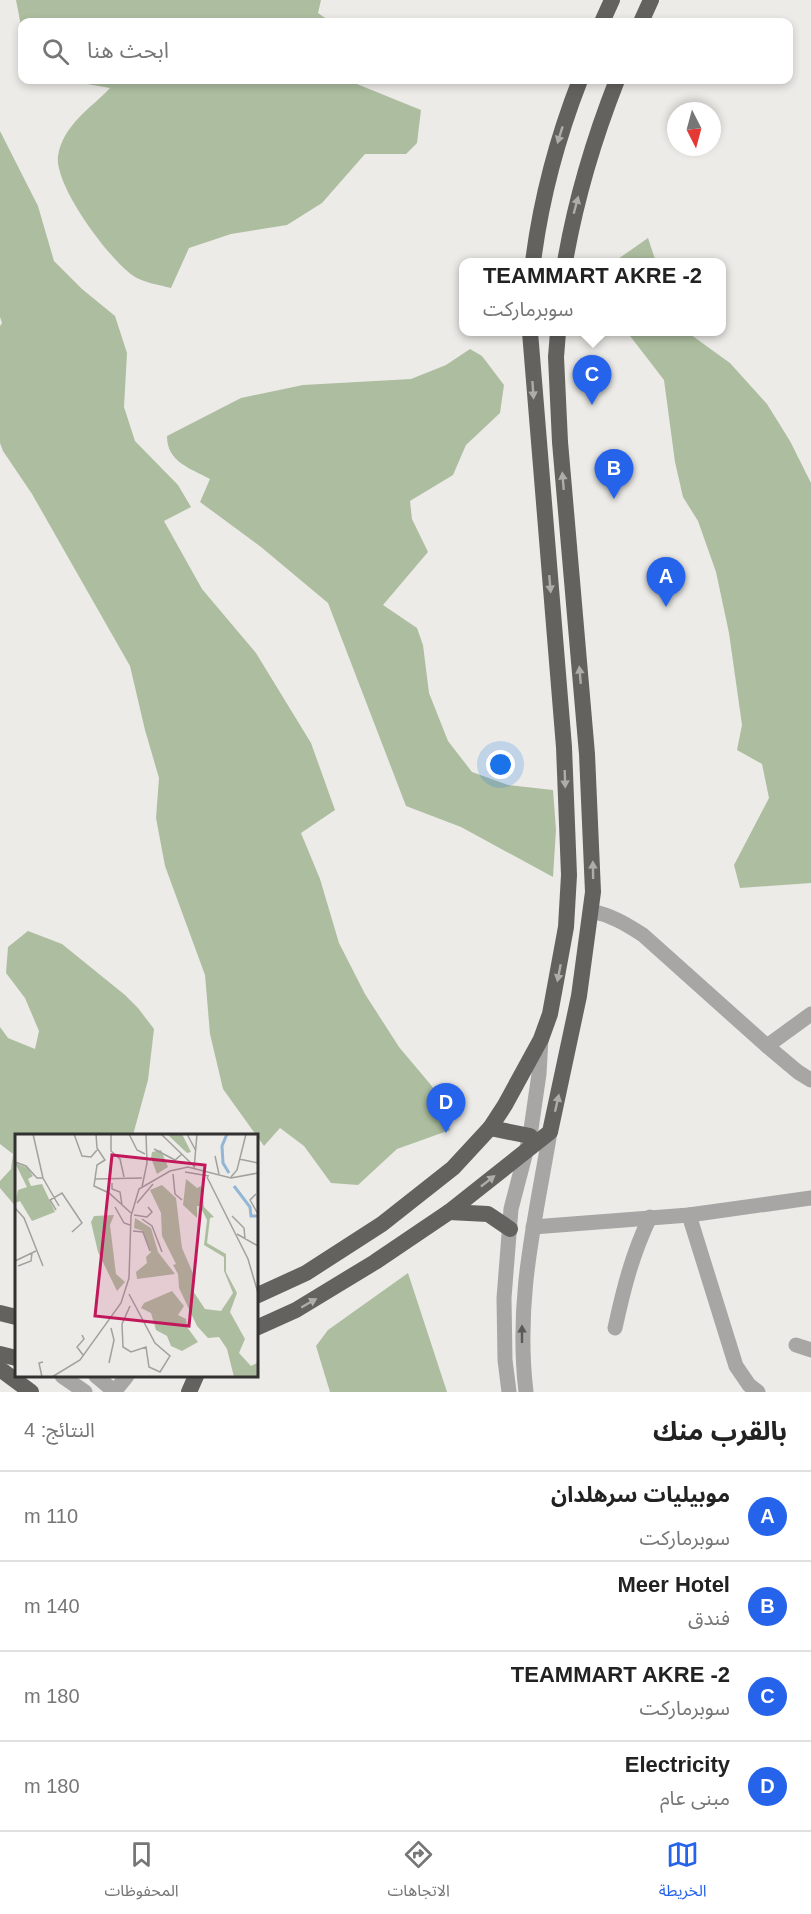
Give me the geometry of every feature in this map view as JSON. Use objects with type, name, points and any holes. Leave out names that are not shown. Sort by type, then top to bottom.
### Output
[{"type":"highway","points":[[604,18],[612,0]]},
{"type":"highway","points":[[642,18],[651,0]]},
{"type":"highway","points":[[533,258],[538,218],[547,177],[578,84]]},
{"type":"highway","points":[[566,258],[573,214],[595,136],[615,84]]},
{"type":"highway","points":[[258,1295],[306,1273],[382,1224],[453,1168],[490,1128],[505,1105],[541,1039],[550,1014],[561,963],[569,906],[569,875],[564,747],[530,336]]},
{"type":"highway","points":[[259,1328],[316,1299],[449,1212],[528,1143],[550,1132],[579,996],[593,892],[590,799],[560,442],[556,357],[558,336]]},
{"type":"highway","points":[[490,1128],[528,1143]]},
{"type":"highway","points":[[449,1212],[488,1214],[510,1229]]},
{"type":"highway","points":[[0,1313],[15,1317]]},
{"type":"highway","points":[[0,1354],[15,1358]]},
{"type":"highway","points":[[0,1369],[31,1392]]},
{"type":"highway","points":[[189,1392],[196,1377]]},
{"type":"street","points":[[591,911],[620,921],[643,935],[767,1046],[811,1080]]},
{"type":"street","points":[[767,1046],[811,1014]]},
{"type":"street","points":[[509,1392],[505,1359],[504,1298],[511,1209],[528,1143],[539,1074],[541,1039]]},
{"type":"street","points":[[526,1392],[523,1366],[522,1302],[550,1132]]},
{"type":"street","points":[[533,1227],[689,1215],[811,1198]]},
{"type":"street","points":[[689,1215],[736,1365],[749,1385],[758,1392]]},
{"type":"street","points":[[615,1328],[627,1275],[636,1247],[650,1217]]},
{"type":"street","points":[[796,1346],[811,1350]]},
{"type":"street","points":[[64,1377],[81,1387]]},
{"type":"street","points":[[97,1377],[114,1392],[126,1377]]},
{"type":"green space","points":[[16,0],[321,0],[318,13],[325,18],[19,18]]},
{"type":"green space","points":[[88,84],[357,84],[421,110],[417,143],[406,154],[365,154],[322,203],[287,225],[231,234],[189,248],[171,288],[135,277],[112,256],[74,204],[59,169],[58,156],[65,135],[78,118],[110,88]]},
{"type":"green space","points":[[0,131],[38,206],[54,261],[82,289],[115,316],[127,353],[124,407],[135,441],[178,485],[191,507],[164,521],[202,589],[256,653],[311,743],[335,810],[301,833],[320,879],[339,943],[365,994],[399,1047],[436,1091],[450,1130],[397,1149],[358,1185],[331,1183],[304,1146],[280,1128],[264,1146],[258,1134],[255,1134],[223,1089],[210,1034],[205,975],[165,866],[156,818],[159,778],[130,666],[32,494],[0,443],[0,326],[2,323],[0,317]]},
{"type":"green space","points":[[648,238],[655,258],[619,258]]},
{"type":"green space","points":[[630,336],[693,336],[730,363],[767,404],[790,441],[811,483],[811,883],[740,888],[734,865],[769,798],[762,764],[737,750],[742,725],[729,633],[716,572],[698,521],[683,497],[675,462],[664,380]]},
{"type":"green space","points":[[470,349],[482,356],[504,385],[500,413],[466,445],[453,475],[410,501],[412,519],[428,552],[383,605],[417,628],[423,645],[429,693],[448,741],[472,772],[508,785],[553,790],[556,830],[553,877],[461,827],[406,806],[328,603],[261,547],[200,502],[210,479],[181,463],[175,458],[168,445],[167,436],[241,398],[303,385],[411,379],[446,365]]},
{"type":"green space","points":[[28,931],[62,944],[125,995],[154,1029],[148,1080],[133,1134],[15,1134],[15,1206],[0,1188],[0,1181],[11,1169],[13,1154],[0,1144],[0,1027],[8,1038],[35,1049],[39,1031],[25,998],[6,973],[8,947]]},
{"type":"green space","points":[[408,1273],[447,1392],[330,1392],[316,1346],[328,1330]]},
{"type":"place","name":"TEAMMART AKRE -2","points":[[592,405]]},
{"type":"place","name":"Meer Hotel","points":[[614,499]]},
{"type":"place","name":"موبيليات سرهلدان","points":[[666,607]]},
{"type":"place","name":"Electricity","points":[[446,1133]]}]
